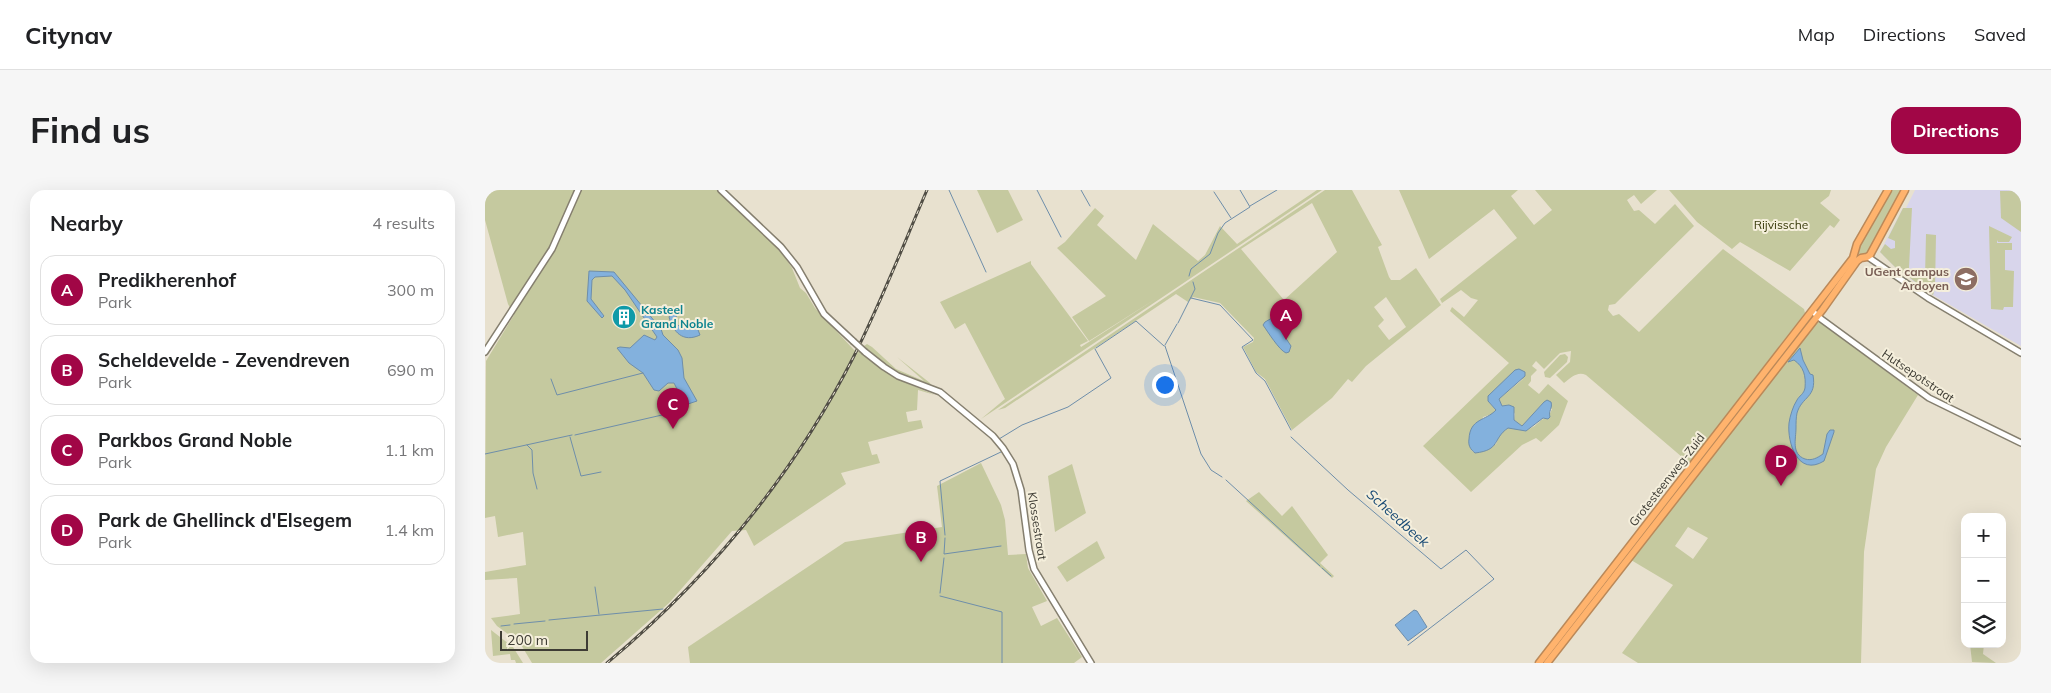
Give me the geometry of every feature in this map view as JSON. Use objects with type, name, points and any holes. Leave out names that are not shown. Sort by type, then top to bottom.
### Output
[{"type":"highway","points":[[1864,255],[1856,246],[1887,190]]},
{"type":"highway","points":[[1815,314],[1864,255],[1905,190]]},
{"type":"highway","name":"Grotesteenweg-Zuid","points":[[1539,663],[1815,314]]},
{"type":"highway","name":"Grotesteenweg-Zuid","points":[[1547,663],[1815,314]]},
{"type":"street","points":[[485,352],[549,255],[578,190]]},
{"type":"street","name":"Klossestraat","points":[[721,190],[781,247],[797,268],[811,294],[829,319],[865,352],[898,376],[935,390],[998,441],[1009,456],[1016,472],[1023,501],[1029,550],[1034,569],[1091,663]]},
{"type":"street","points":[[1864,255],[1935,302],[2021,352]]},
{"type":"street","name":"Hutsepotstraat","points":[[1815,314],[1929,398],[2021,443]]},
{"type":"shaded area","name":"UGent campus Ardoyen","points":[[1915,190],[2021,190],[2021,346],[1926,291],[1895,267],[1880,252],[1903,208],[1906,208]]},
{"type":"green space","points":[[485,190],[717,190],[761,231],[784,256],[792,268],[800,288],[806,293],[815,308],[854,350],[861,352],[897,379],[935,395],[918,390],[917,410],[906,412],[908,422],[921,420],[923,428],[868,442],[872,455],[877,454],[880,463],[841,473],[846,484],[754,546],[746,530],[732,531],[669,603],[601,663],[532,663],[520,643],[497,626],[491,618],[520,614],[517,578],[485,580],[485,572],[526,565],[523,532],[498,537],[495,516],[485,518],[486,361],[514,315],[508,304],[485,220]]},
{"type":"green space","points":[[977,190],[1008,190],[1023,220],[997,233]]},
{"type":"green space","points":[[1317,190],[1322,190],[981,419],[1005,399],[965,323],[955,329],[940,302],[1031,261],[1031,264],[1088,341],[1080,345],[1081,347],[1157,298],[1089,341],[1072,317],[1106,296],[1057,248],[1065,242],[1095,208],[1104,216],[1097,225],[1136,260],[1153,224],[1198,261],[1205,255],[1220,226],[1237,244]]},
{"type":"green space","points":[[1325,190],[1352,190],[1382,245],[1378,247],[1391,280],[1400,280],[1416,268],[1441,305],[1366,366],[1352,382],[1348,379],[1332,398],[1292,430],[1265,379],[1256,372],[1243,347],[1253,342],[1254,338],[1220,303],[1193,297],[1188,302],[1176,294],[1005,408],[998,410]],"holes":[[[1312,203],[1337,252],[1284,300],[1241,249]],[[1386,297],[1406,327],[1389,340],[1378,326],[1384,320],[1374,307]]]},
{"type":"green space","points":[[1399,190],[1518,190],[1511,196],[1534,225],[1552,210],[1535,190],[1657,190],[1641,204],[1634,195],[1627,200],[1634,211],[1639,210],[1655,224],[1675,204],[1694,226],[1615,304],[1609,305],[1608,310],[1613,316],[1619,314],[1639,332],[1723,249],[1804,309],[1805,313],[1689,463],[1586,375],[1577,374],[1564,383],[1556,375],[1570,362],[1571,351],[1560,353],[1544,369],[1536,361],[1532,366],[1537,370],[1531,376],[1531,381],[1528,385],[1539,394],[1548,384],[1568,401],[1559,425],[1541,442],[1536,438],[1522,445],[1471,492],[1423,446],[1509,363],[1450,311],[1452,307],[1464,317],[1478,300],[1471,298],[1461,290],[1442,303],[1440,299],[1517,238],[1494,209],[1429,259]],"holes":[[[1523,379],[1499,399],[1502,406],[1509,405],[1515,414],[1514,420],[1522,426],[1544,402],[1552,409],[1548,418],[1543,419],[1533,427],[1525,430],[1508,428],[1500,433],[1496,444],[1475,453],[1471,450],[1483,417],[1492,414],[1496,410],[1488,401],[1491,395],[1497,387]]]},
{"type":"green space","name":"Rijvissche","points":[[1669,190],[1831,190],[1829,196],[1820,203],[1840,220],[1834,228],[1830,225],[1790,271],[1740,242],[1732,249],[1697,222]]},
{"type":"green space","points":[[1890,190],[1903,190],[1868,254],[1860,255],[1857,249]]},
{"type":"green space","points":[[2000,191],[2021,191],[2021,232],[2001,218]]},
{"type":"green space","points":[[1903,208],[1912,208],[1909,268],[1922,278],[1925,277],[1926,234],[1936,235],[1935,289],[1933,295],[1895,267],[1880,252],[1885,244],[1891,249],[1895,248],[1895,241],[1888,238]]},
{"type":"green space","points":[[1989,226],[2012,237],[2009,242],[1998,242],[1997,240],[1997,243],[2012,243],[2012,250],[2005,250],[2005,270],[2014,271],[2013,307],[2004,307],[2003,310],[1991,309]]},
{"type":"green space","points":[[1819,321],[1918,395],[1886,447],[1876,469],[1864,552],[1861,663],[1638,663],[1622,653],[1673,585],[1631,560]],"holes":[[[1688,527],[1708,538],[1693,559],[1675,546]]]},
{"type":"green space","points":[[867,344],[896,369],[924,381],[897,357],[931,385],[892,370],[864,346]]},
{"type":"green space","points":[[1565,354],[1568,357],[1567,362],[1550,378],[1545,377],[1544,372],[1560,355]]},
{"type":"green space","points":[[981,463],[1001,505],[1005,520],[1008,555],[1026,554],[1028,568],[1047,601],[1032,607],[1041,626],[1057,618],[1082,657],[1074,663],[690,663],[688,647],[845,542],[942,527],[937,486]]},
{"type":"green space","points":[[1072,464],[1086,513],[1055,532],[1048,476]]},
{"type":"green space","points":[[1259,492],[1282,516],[1292,506],[1328,555],[1320,563],[1334,576],[1332,578],[1246,501]]},
{"type":"green space","points":[[1097,541],[1105,558],[1067,582],[1057,567]]},
{"type":"green space","points":[[491,630],[513,647],[523,663],[516,663],[515,660],[511,660],[510,654],[493,656]]},
{"type":"green space","points":[[1970,648],[1984,648],[1983,654],[1996,663],[1972,662]]},
{"type":"water","points":[[589,271],[614,272],[661,329],[663,335],[678,350],[682,358],[684,378],[697,401],[685,405],[674,383],[668,383],[659,391],[654,390],[643,373],[629,363],[617,348],[630,348],[644,335],[655,340],[657,337],[625,290],[612,276],[595,277],[592,280],[591,299],[604,316],[602,318],[587,301]]},
{"type":"water","points":[[672,312],[676,315],[677,324],[681,328],[695,322],[700,335],[689,338],[680,335],[673,327],[669,317]]},
{"type":"water","points":[[1272,318],[1281,321],[1285,337],[1291,346],[1289,352],[1286,353],[1280,348],[1263,325]]},
{"type":"water","points":[[1800,348],[1803,360],[1810,374],[1813,375],[1814,383],[1811,393],[1799,407],[1797,413],[1795,441],[1798,454],[1808,460],[1823,454],[1827,434],[1830,430],[1834,430],[1824,461],[1815,465],[1807,465],[1796,456],[1790,440],[1789,420],[1793,408],[1804,392],[1805,376],[1794,360],[1788,362]]},
{"type":"water","points":[[1519,369],[1525,372],[1525,376],[1499,399],[1502,406],[1509,405],[1514,407],[1514,420],[1522,426],[1547,400],[1551,402],[1550,417],[1548,419],[1543,418],[1526,431],[1508,428],[1493,447],[1483,452],[1475,453],[1469,443],[1472,427],[1475,423],[1496,410],[1488,401],[1488,396],[1515,370]]},
{"type":"water","points":[[1414,610],[1417,611],[1427,627],[1408,641],[1395,625]]},
{"type":"waterway","points":[[949,190],[986,272]]},
{"type":"waterway","points":[[1037,190],[1061,237]]},
{"type":"waterway","points":[[1081,190],[1090,206]]},
{"type":"waterway","name":"Scheedbeek","points":[[1189,276],[1191,269],[1210,254],[1218,233],[1225,223],[1250,207],[1240,190]]},
{"type":"waterway","points":[[1250,206],[1277,190]]},
{"type":"waterway","points":[[1214,192],[1231,218]]},
{"type":"waterway","name":"Scheedbeek","points":[[1178,323],[1195,289],[1193,282]]},
{"type":"waterway","points":[[1191,298],[1220,305],[1253,340],[1242,347],[1256,373],[1265,381],[1291,430]]},
{"type":"waterway","name":"Scheedbeek","points":[[1096,348],[1136,321],[1164,346]]},
{"type":"waterway","name":"Scheedbeek","points":[[1165,345],[1177,324]]},
{"type":"waterway","points":[[1165,346],[1201,454],[1211,470],[1222,477]]},
{"type":"waterway","name":"Scheedbeek","points":[[999,439],[1022,425],[1068,407],[1111,378],[1095,349]]},
{"type":"waterway","points":[[551,379],[557,395],[643,373]]},
{"type":"waterway","points":[[575,435],[662,415]]},
{"type":"waterway","points":[[485,454],[572,435]]},
{"type":"waterway","points":[[570,437],[581,476],[601,472]]},
{"type":"waterway","name":"Scheedbeek","points":[[1291,437],[1348,490],[1441,569],[1466,550],[1494,579],[1408,645]]},
{"type":"waterway","points":[[527,445],[532,450],[533,473],[537,489]]},
{"type":"waterway","name":"Scheedbeek","points":[[945,535],[940,481],[1003,451]]},
{"type":"waterway","points":[[1226,480],[1320,566]]},
{"type":"waterway","points":[[945,538],[944,554],[1001,546]]},
{"type":"waterway","points":[[940,593],[944,558]]},
{"type":"waterway","points":[[1322,568],[1331,576]]},
{"type":"waterway","points":[[595,587],[599,614]]},
{"type":"waterway","points":[[940,596],[1002,612],[1002,663]]},
{"type":"waterway","points":[[549,620],[663,609]]},
{"type":"waterway","points":[[514,624],[545,621]]},
{"type":"waterway","points":[[501,626],[510,625]]},
{"type":"railway","points":[[607,663],[680,596],[714,560],[776,483],[804,442],[830,400],[864,336],[927,190]]},
{"type":"place","name":"UGent campus Ardoyen","points":[[1966,279]]},
{"type":"place","name":"Kasteel Grand Noble","points":[[624,317]]},
{"type":"place","name":"Predikherenhof","points":[[1286,340]]},
{"type":"place","name":"Parkbos Grand Noble","points":[[673,429]]},
{"type":"place","name":"Park de Ghellinck d'Elsegem","points":[[1781,486]]},
{"type":"place","name":"Scheldevelde - Zevendreven","points":[[921,562]]}]
